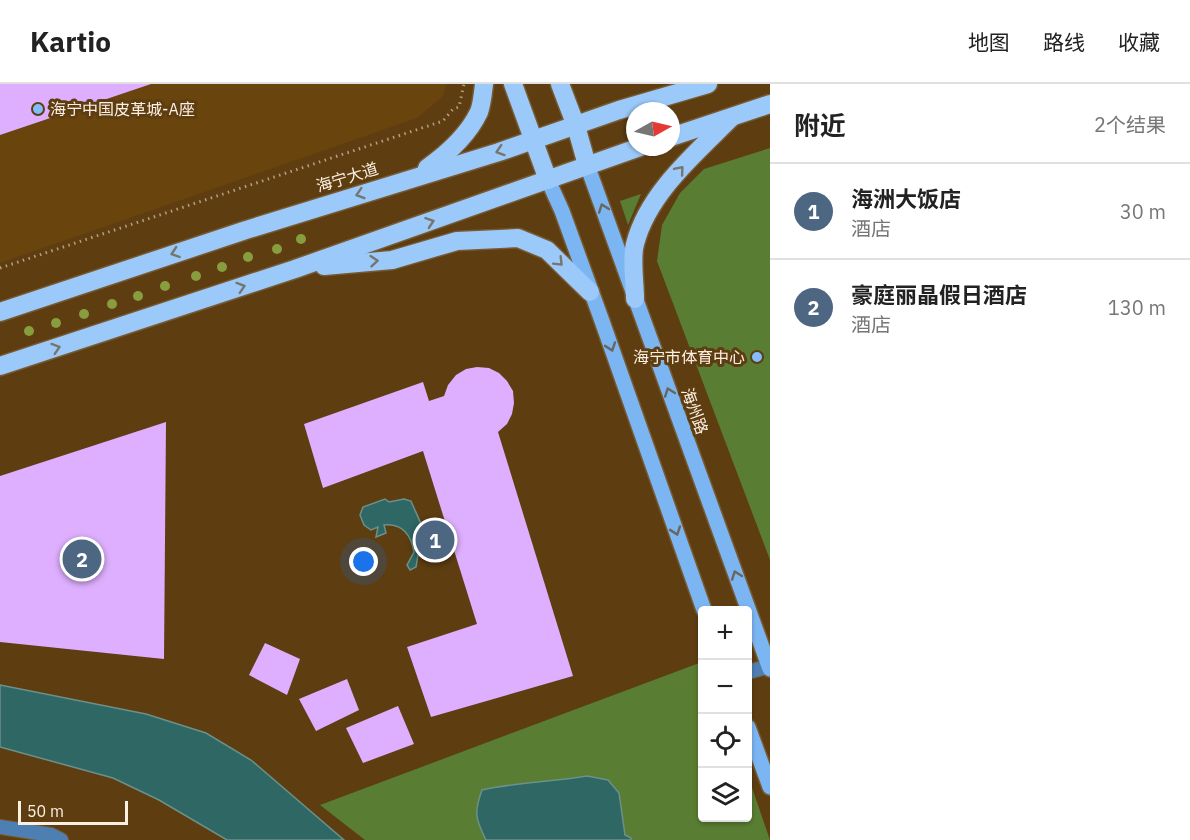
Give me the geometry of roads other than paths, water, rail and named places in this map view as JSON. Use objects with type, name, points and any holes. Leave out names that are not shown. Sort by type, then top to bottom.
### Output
[{"type":"highway","points":[[416,176],[445,156],[465,134],[479,111],[484,84]]},
{"type":"highway","points":[[513,84],[548,180]]},
{"type":"highway","points":[[560,84],[576,126],[587,165]]},
{"type":"highway","name":"海宁大道","points":[[0,312],[246,230],[533,140],[619,110],[708,84]]},
{"type":"highway","points":[[680,134],[770,104]]},
{"type":"highway","points":[[635,299],[634,246],[645,217],[690,159],[732,117]]},
{"type":"highway","points":[[0,366],[295,269],[626,152]]},
{"type":"highway","points":[[295,269],[392,260],[457,241],[518,238],[547,250],[590,292]]},
{"type":"main road","name":"海州路","points":[[587,165],[770,667]]},
{"type":"main road","points":[[548,180],[562,211],[703,606]]},
{"type":"main road","points":[[752,736],[765,760],[770,787]]},
{"type":"street","points":[[752,671],[770,667]]},
{"type":"street","points":[[0,827],[55,838]]},
{"type":"water","points":[[385,499],[389,502],[404,499],[411,501],[421,525],[426,544],[425,550],[418,555],[416,567],[410,570],[407,565],[414,552],[411,540],[405,531],[396,526],[384,525],[386,533],[376,537],[378,527],[371,530],[364,525],[360,515],[363,507]]},
{"type":"water","points":[[0,685],[146,714],[206,733],[251,760],[344,840],[227,840],[159,800],[113,778],[0,747]]},
{"type":"water","points":[[587,776],[608,780],[619,793],[625,835],[631,840],[486,840],[477,815],[482,790]]},
{"type":"place","name":"海宁中国皮革城-A座","points":[[38,109]]},
{"type":"place","name":"海宁市体育中心","points":[[757,357]]},
{"type":"place","name":"海洲大饭店","points":[[435,540]]},
{"type":"place","name":"豪庭丽晶假日酒店","points":[[82,559]]}]
